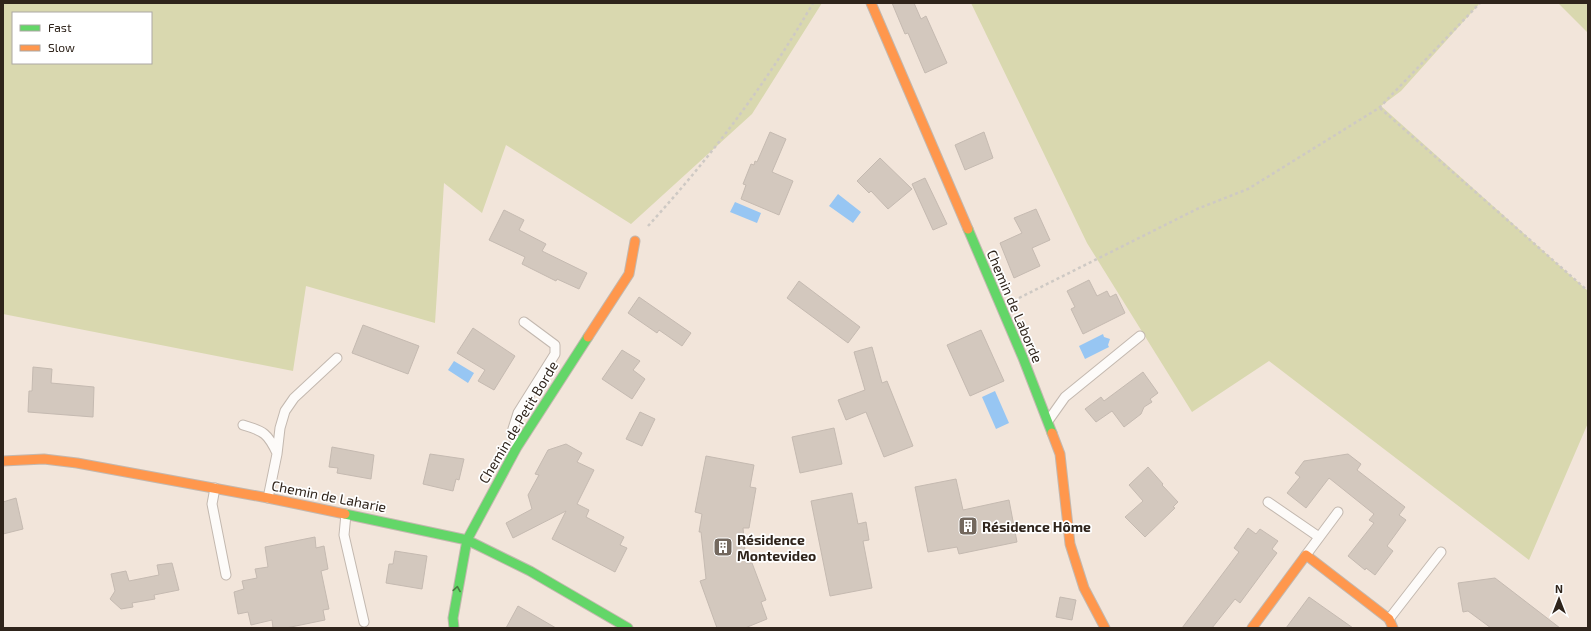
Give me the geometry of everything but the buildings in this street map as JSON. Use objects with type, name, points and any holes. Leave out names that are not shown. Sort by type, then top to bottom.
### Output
[{"type":"street","name":"Chemin de Laborde","points":[[871,3],[1000,306],[1060,454],[1064,502],[1070,544],[1084,588],[1105,628]]},
{"type":"street","name":"Chemin de Petit Borde","points":[[454,628],[453,618],[462,561],[467,540],[517,447],[629,274],[635,241]]},
{"type":"street","name":"Chemin de Laharie","points":[[3,461],[44,459],[77,463],[268,498],[467,540],[530,571],[628,628]]},
{"type":"street","points":[[1252,628],[1306,555],[1389,619],[1392,628]]},
{"type":"lane","points":[[517,447],[512,432],[518,413],[555,354],[555,345],[524,322]]},
{"type":"lane","points":[[1047,422],[1065,397],[1140,336]]},
{"type":"lane","points":[[268,498],[277,454],[280,428],[285,410],[294,398],[337,358]]},
{"type":"lane","points":[[244,425],[257,429],[270,438],[277,454]]},
{"type":"lane","points":[[215,488],[212,504],[226,575]]},
{"type":"lane","points":[[1268,502],[1319,537]]},
{"type":"lane","points":[[1306,555],[1338,512]]},
{"type":"lane","points":[[346,514],[344,535],[364,622]]},
{"type":"lane","points":[[1389,619],[1441,552]]},
{"type":"path","points":[[635,241],[714,148],[756,91],[813,3]]},
{"type":"path","points":[[1000,306],[1197,209],[1248,189],[1379,108],[1480,3]]},
{"type":"path","points":[[1379,108],[1588,291]]},
{"type":"green space","points":[[3,3],[822,3],[752,114],[631,224],[506,145],[482,213],[444,183],[435,323],[306,286],[293,371],[3,314]]},
{"type":"green space","points":[[971,3],[1480,3],[1401,91],[1381,106],[1588,291],[1588,423],[1529,560],[1269,361],[1192,412],[1087,243]]},
{"type":"green space","points":[[1558,3],[1588,3],[1588,33]]},
{"type":"water","points":[[838,194],[861,212],[853,223],[829,206]]},
{"type":"water","points":[[735,202],[761,213],[757,223],[730,212]]},
{"type":"water","points":[[1103,334],[1104,337],[1110,339],[1108,345],[1109,347],[1085,359],[1079,346]]},
{"type":"water","points":[[454,361],[474,373],[468,383],[448,370]]},
{"type":"water","points":[[995,391],[1009,423],[996,429],[982,397]]},
{"type":"traffic: fast","points":[[968,229],[1023,358],[1052,433]]},
{"type":"traffic: fast","points":[[454,628],[453,618],[467,540],[517,447],[588,337]]},
{"type":"traffic: fast","points":[[345,514],[467,540],[530,571],[628,628]]},
{"type":"traffic: slow","points":[[871,3],[968,229]]},
{"type":"traffic: slow","points":[[588,337],[629,274],[635,241]]},
{"type":"traffic: slow","points":[[1052,433],[1060,454],[1070,544],[1084,588],[1105,628]]},
{"type":"traffic: slow","points":[[3,461],[44,459],[77,463],[268,498],[345,514]]},
{"type":"traffic: slow","points":[[1252,628],[1306,555],[1389,619],[1393,628]]},
{"type":"place","name":"Résidence Hôme","points":[[968,526]]},
{"type":"place","name":"Résidence Montevideo","points":[[723,547]]}]
